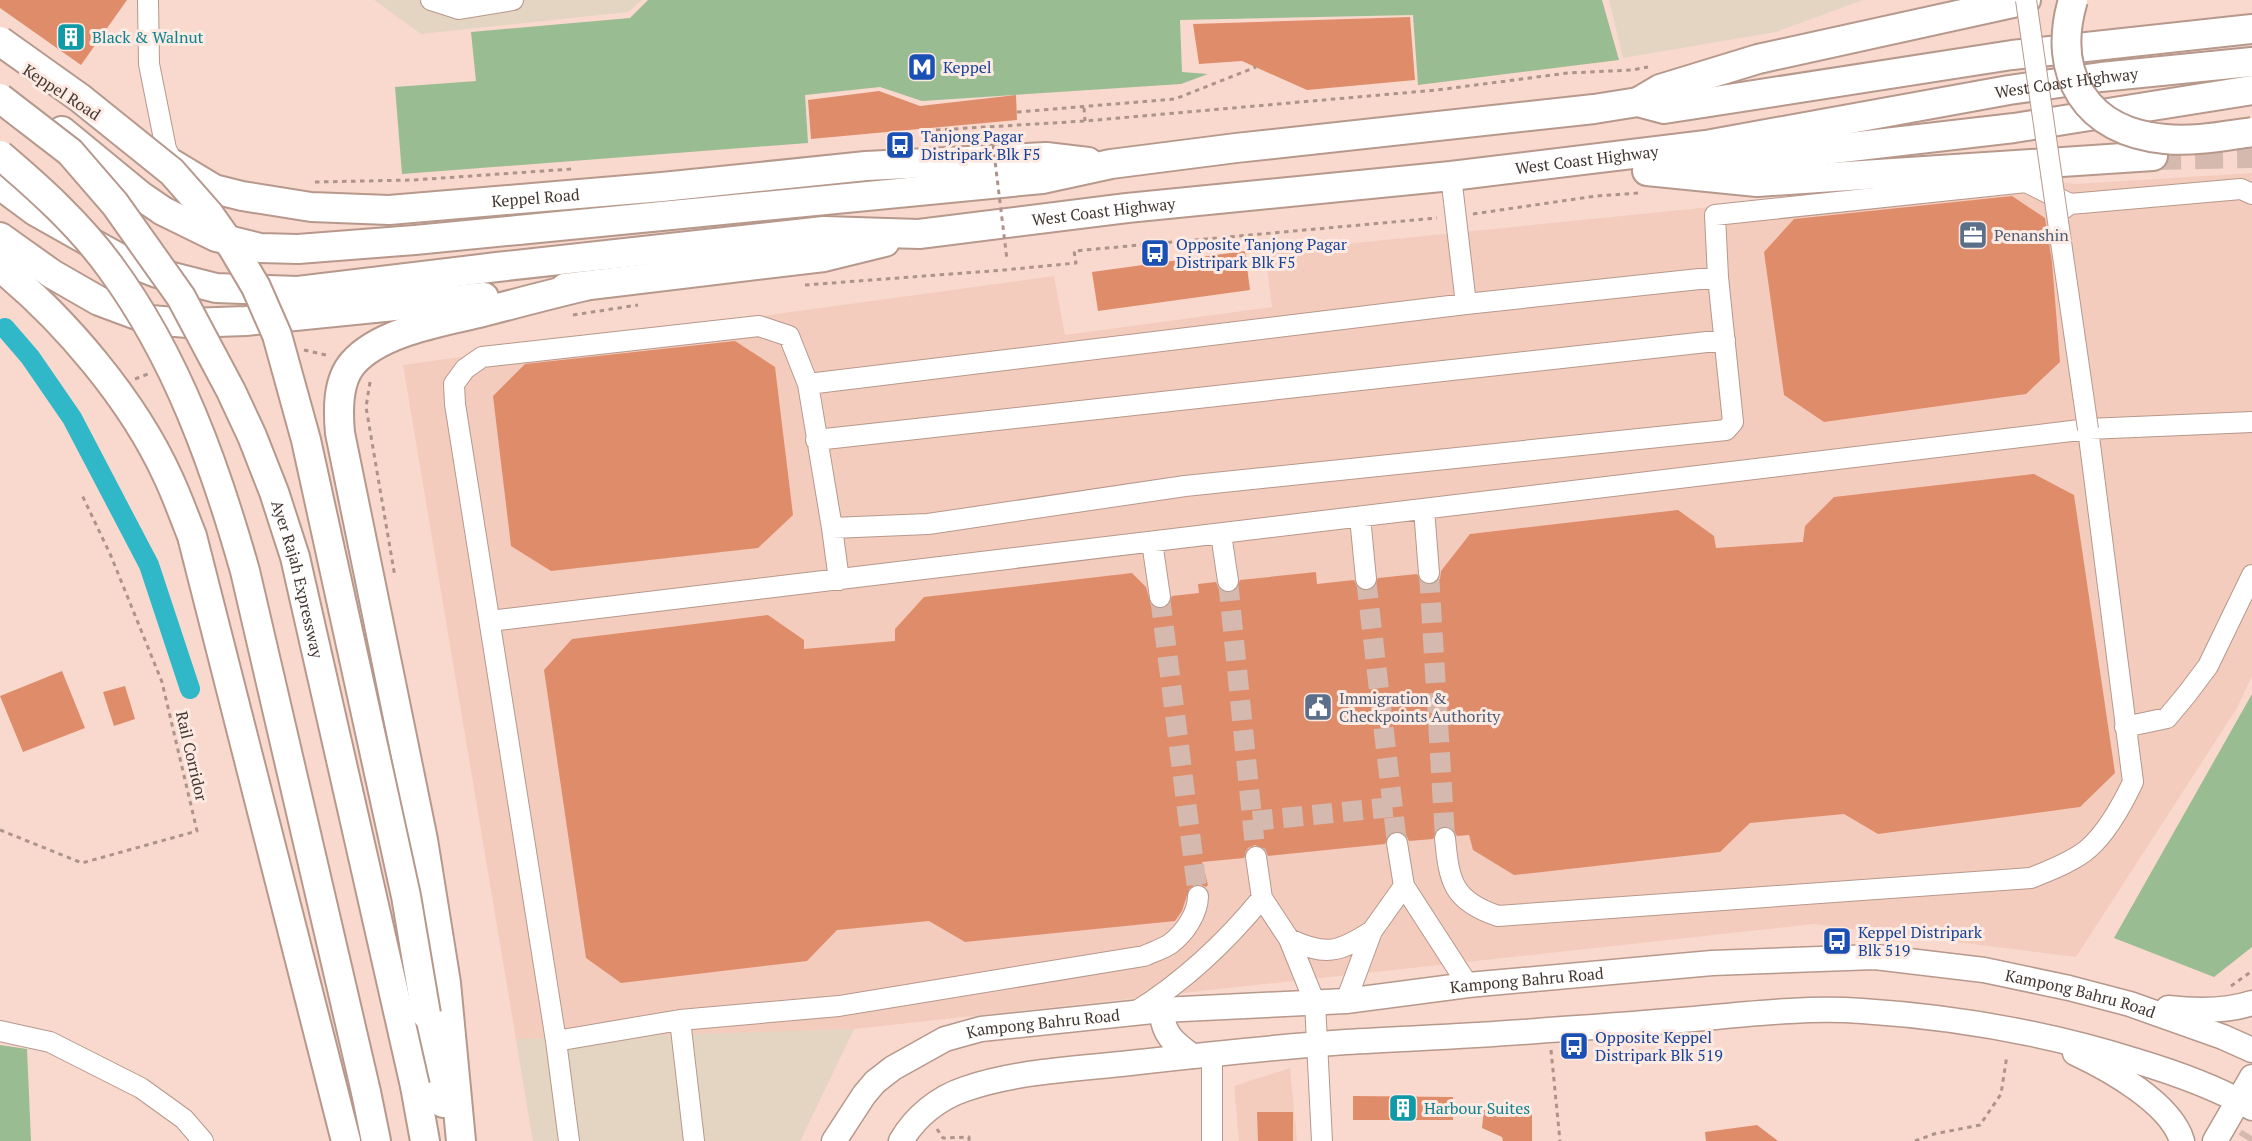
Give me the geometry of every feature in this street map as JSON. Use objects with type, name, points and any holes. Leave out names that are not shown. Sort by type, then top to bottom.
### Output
[{"type":"highway","points":[[1638,102],[1660,89],[1758,59],[2026,0]]},
{"type":"highway","points":[[2073,0],[2065,34],[2066,54],[2071,74],[2079,93],[2091,108],[2108,122],[2128,132],[2165,140],[2192,140],[2252,132]]},
{"type":"highway","name":"West Coast Highway","points":[[1111,164],[1594,109],[1638,102],[1664,109],[2012,54],[2252,29]]},
{"type":"highway","points":[[0,41],[80,98],[172,172],[233,248],[256,287],[277,335],[306,440],[406,896],[450,1141]]},
{"type":"highway","name":"Keppel Road","points":[[0,51],[91,112],[140,141],[175,167],[214,189],[311,207],[389,210],[662,187],[866,166],[1046,156],[1111,164]]},
{"type":"highway","name":"West Coast Highway","points":[[919,234],[1127,208],[1452,176],[1706,145],[2021,89],[2102,77],[2252,62]]},
{"type":"highway","points":[[0,85],[40,113],[141,196],[191,227],[216,237],[260,248],[298,249],[415,240],[1042,179],[1111,164]]},
{"type":"highway","points":[[1645,182],[2014,128],[2252,90]]},
{"type":"highway","name":"Ayer Rajah Expressway","points":[[0,98],[70,152],[115,204],[181,297],[252,436],[274,492],[295,557],[415,1086],[425,1141]]},
{"type":"highway","points":[[0,155],[43,191],[111,268],[169,364],[209,456],[227,507],[245,571],[376,1141]]},
{"type":"highway","points":[[1452,176],[1645,182],[1756,182],[2152,156]]},
{"type":"highway","points":[[0,185],[35,211],[121,259],[157,273],[216,288],[241,291],[298,291],[824,231],[919,234]]},
{"type":"highway","points":[[0,237],[52,274],[99,301],[150,320],[188,323],[246,321],[585,286],[824,257],[919,234]]},
{"type":"highway","points":[[0,267],[70,333],[121,399],[142,429],[168,476],[192,536],[346,1141]]},
{"type":"highway","points":[[461,1141],[451,1024],[433,895],[347,468],[339,422],[339,393],[351,364],[383,341],[413,330],[585,286]]},
{"type":"main road","name":"Kampong Bahru Road","points":[[834,1141],[854,1109],[875,1082],[893,1068],[945,1039],[981,1029],[1162,1010],[1346,1001],[1468,985],[1712,963],[1875,957],[1984,970],[2130,1004],[2223,1037],[2252,1050]]},
{"type":"main road","points":[[2130,1004],[2190,1011],[2219,1010],[2252,1003]]},
{"type":"main road","points":[[1162,1010],[1162,1023],[1166,1034],[1176,1045],[1202,1055]]},
{"type":"main road","points":[[901,1141],[921,1115],[942,1099],[966,1089],[1038,1074],[1202,1055],[1317,1045],[1548,1030],[1767,1012],[1859,1011],[1950,1020],[2029,1033],[2109,1052],[2166,1070],[2245,1104]]},
{"type":"main road","points":[[2029,1033],[2080,1056],[2128,1084],[2170,1119],[2182,1141]]},
{"type":"main road","points":[[2215,1141],[2245,1104],[2252,1077]]},
{"type":"lane","points":[[148,0],[148,64],[166,149],[175,167]]},
{"type":"lane","points":[[431,0],[459,9],[513,0]]},
{"type":"lane","points":[[1445,838],[1448,867],[1455,885],[1469,904],[1498,916],[2031,878],[2089,849],[2121,807],[2133,782],[2088,429],[2026,0]]},
{"type":"lane","points":[[1452,176],[1466,304]]},
{"type":"lane","points":[[832,528],[928,524],[1185,486],[1726,430],[1733,422],[1714,215],[2026,182],[2070,204],[2247,192]]},
{"type":"lane","points":[[2048,220],[2070,204]]},
{"type":"lane","points":[[808,384],[1466,304],[1718,277]]},
{"type":"lane","points":[[569,1141],[556,1041],[455,404],[454,384],[465,369],[482,357],[759,326],[789,336],[808,384],[839,580]]},
{"type":"lane","points":[[816,440],[1725,340]]},
{"type":"lane","points":[[490,621],[2088,429],[2252,422]]},
{"type":"lane","points":[[1424,509],[1429,573]]},
{"type":"lane","points":[[1360,517],[1366,579]]},
{"type":"lane","points":[[1221,534],[1228,581]]},
{"type":"lane","points":[[1152,542],[1160,597]]},
{"type":"lane","points":[[2125,727],[2167,718],[2208,666],[2252,576]]},
{"type":"lane","points":[[1397,843],[1404,886],[1468,985]]},
{"type":"lane","points":[[1256,857],[1262,898],[1289,939],[1315,1003],[1322,1141]]},
{"type":"lane","points":[[1346,1001],[1372,931],[1404,886]]},
{"type":"lane","points":[[556,1041],[680,1020],[839,1006],[1144,956],[1170,944],[1176,938],[1198,907],[1198,896]]},
{"type":"lane","points":[[1132,1013],[1169,989],[1237,928],[1262,898]]},
{"type":"lane","points":[[1289,939],[1316,950],[1329,950],[1348,946],[1372,931]]},
{"type":"lane","points":[[680,1020],[694,1141]]},
{"type":"lane","points":[[0,1031],[51,1042],[141,1088],[184,1119],[203,1141]]},
{"type":"lane","points":[[1202,1055],[1212,1141]]},
{"type":"path","points":[[936,139],[936,130],[1085,121],[1437,90],[1568,73],[1632,70],[1655,66]]},
{"type":"path","points":[[1017,112],[1175,99],[1256,67]]},
{"type":"path","points":[[1084,107],[1085,121]]},
{"type":"path","points":[[992,136],[1006,260]]},
{"type":"path","points":[[309,182],[413,180],[577,169]]},
{"type":"path","points":[[795,285],[1076,263],[1074,251],[1457,216],[1596,196],[1645,182]]},
{"type":"path","points":[[565,316],[645,304]]},
{"type":"path","points":[[370,377],[366,408],[396,580]]},
{"type":"path","name":"Rail Corridor","points":[[0,830],[82,863],[197,831],[162,682],[111,556],[82,495]]},
{"type":"path","points":[[2227,989],[2252,971]]},
{"type":"path","points":[[1548,1030],[1560,1141]]},
{"type":"path","points":[[1915,1141],[1934,1134],[1980,1125],[2001,1094],[2007,1055]]},
{"type":"path","points":[[937,1129],[943,1138],[969,1137],[969,1141]]},
{"type":"shaded area","points":[[374,0],[642,0],[628,12],[421,34]]},
{"type":"shaded area","points":[[1609,0],[1863,0],[1776,32],[1623,58]]},
{"type":"shaded area","points":[[2252,173],[2252,676],[2237,708],[2076,957],[1814,924],[854,1029],[800,1141],[533,1141],[403,365],[1054,276],[1065,335],[1272,307],[1265,252],[1859,192],[2026,179],[2076,184]]},
{"type":"shaded area","points":[[854,1029],[800,1141],[533,1141],[516,1039]]},
{"type":"shaded area","points":[[1290,1068],[1297,1141],[1239,1141],[1234,1086]]},
{"type":"green space","points":[[648,0],[1602,0],[1619,60],[1418,85],[1413,15],[1180,20],[1182,72],[1208,74],[1181,84],[922,101],[880,87],[805,95],[808,143],[402,174],[395,87],[476,81],[471,32],[630,18]]},
{"type":"green space","points":[[2252,694],[2252,947],[2214,977],[2114,938]]},
{"type":"green space","points":[[0,1045],[27,1049],[31,1141],[0,1141]]},
{"type":"building","name":"Black & Walnut","points":[[0,0],[127,0],[81,65],[0,8]]},
{"type":"building","points":[[1410,17],[1415,80],[1307,90],[1242,61],[1199,64],[1193,24]]},
{"type":"building","points":[[879,91],[920,106],[1016,95],[1017,120],[811,139],[808,100]]},
{"type":"building","points":[[2012,196],[2045,218],[2052,262],[2060,362],[2026,394],[1824,422],[1784,395],[1764,252],[1794,219]]},
{"type":"building","points":[[1245,251],[1250,290],[1098,311],[1092,272]]},
{"type":"building","points":[[735,341],[775,367],[793,515],[758,548],[551,571],[511,546],[493,396],[525,364]]},
{"type":"building","points":[[2034,474],[2074,495],[2115,773],[2080,807],[1878,834],[1844,814],[1750,823],[1720,852],[1514,875],[1473,850],[1469,835],[1457,836],[1454,831],[1444,826],[1438,829],[1433,839],[1409,841],[1406,835],[1396,831],[1389,834],[1385,844],[1268,856],[1265,849],[1255,845],[1248,848],[1244,858],[1202,862],[1208,885],[1206,887],[1200,884],[1194,885],[1189,889],[1182,911],[1175,921],[965,942],[929,921],[837,930],[807,961],[621,983],[586,958],[544,670],[572,639],[768,615],[804,640],[804,649],[895,641],[895,629],[924,597],[1132,573],[1146,587],[1151,605],[1161,609],[1168,606],[1172,596],[1199,593],[1198,584],[1216,582],[1219,589],[1229,593],[1236,590],[1240,580],[1316,572],[1317,584],[1354,580],[1357,586],[1367,591],[1373,588],[1378,578],[1417,574],[1423,584],[1431,585],[1440,579],[1441,571],[1470,534],[1678,510],[1714,536],[1716,548],[1803,542],[1805,526],[1834,497]]},
{"type":"building","points":[[62,671],[85,728],[23,752],[0,696]]},
{"type":"building","points":[[125,686],[135,719],[114,726],[103,692]]},
{"type":"building","name":"Harbour Suites","points":[[1353,1096],[1453,1097],[1453,1120],[1353,1120]]},
{"type":"building","points":[[1484,1110],[1532,1111],[1532,1141],[1503,1141],[1502,1137],[1482,1128]]},
{"type":"building","points":[[1257,1112],[1293,1112],[1293,1141],[1258,1141]]},
{"type":"building","points":[[1757,1125],[1778,1141],[1706,1141],[1705,1132]]},
{"type":"waterway","points":[[5,328],[30,357],[72,418],[149,565],[190,689]]},
{"type":"tunnel","points":[[2153,156],[2252,154]]},
{"type":"tunnel","points":[[1429,573],[1445,838]]},
{"type":"tunnel","points":[[1366,579],[1397,843]]},
{"type":"tunnel","points":[[1228,581],[1256,857]]},
{"type":"tunnel","points":[[1160,597],[1198,896]]},
{"type":"tunnel","points":[[1253,821],[1393,807]]},
{"type":"tunnel","points":[[2249,1141],[2252,1136]]},
{"type":"place","name":"Black & Walnut","points":[[71,37]]},
{"type":"place","name":"Keppel","points":[[922,67]]},
{"type":"place","name":"Tanjong Pagar Distripark Blk F5","points":[[900,145]]},
{"type":"place","name":"Penanshin","points":[[1973,235]]},
{"type":"place","name":"Opposite Tanjong Pagar Distripark Blk F5","points":[[1155,253]]},
{"type":"place","name":"Immigration & Checkpoints Authority","points":[[1318,707]]},
{"type":"place","name":"Keppel Distripark Blk 519","points":[[1837,941]]},
{"type":"place","name":"Opposite Keppel Distripark Blk 519","points":[[1574,1046]]},
{"type":"place","name":"Harbour Suites","points":[[1403,1108]]}]
